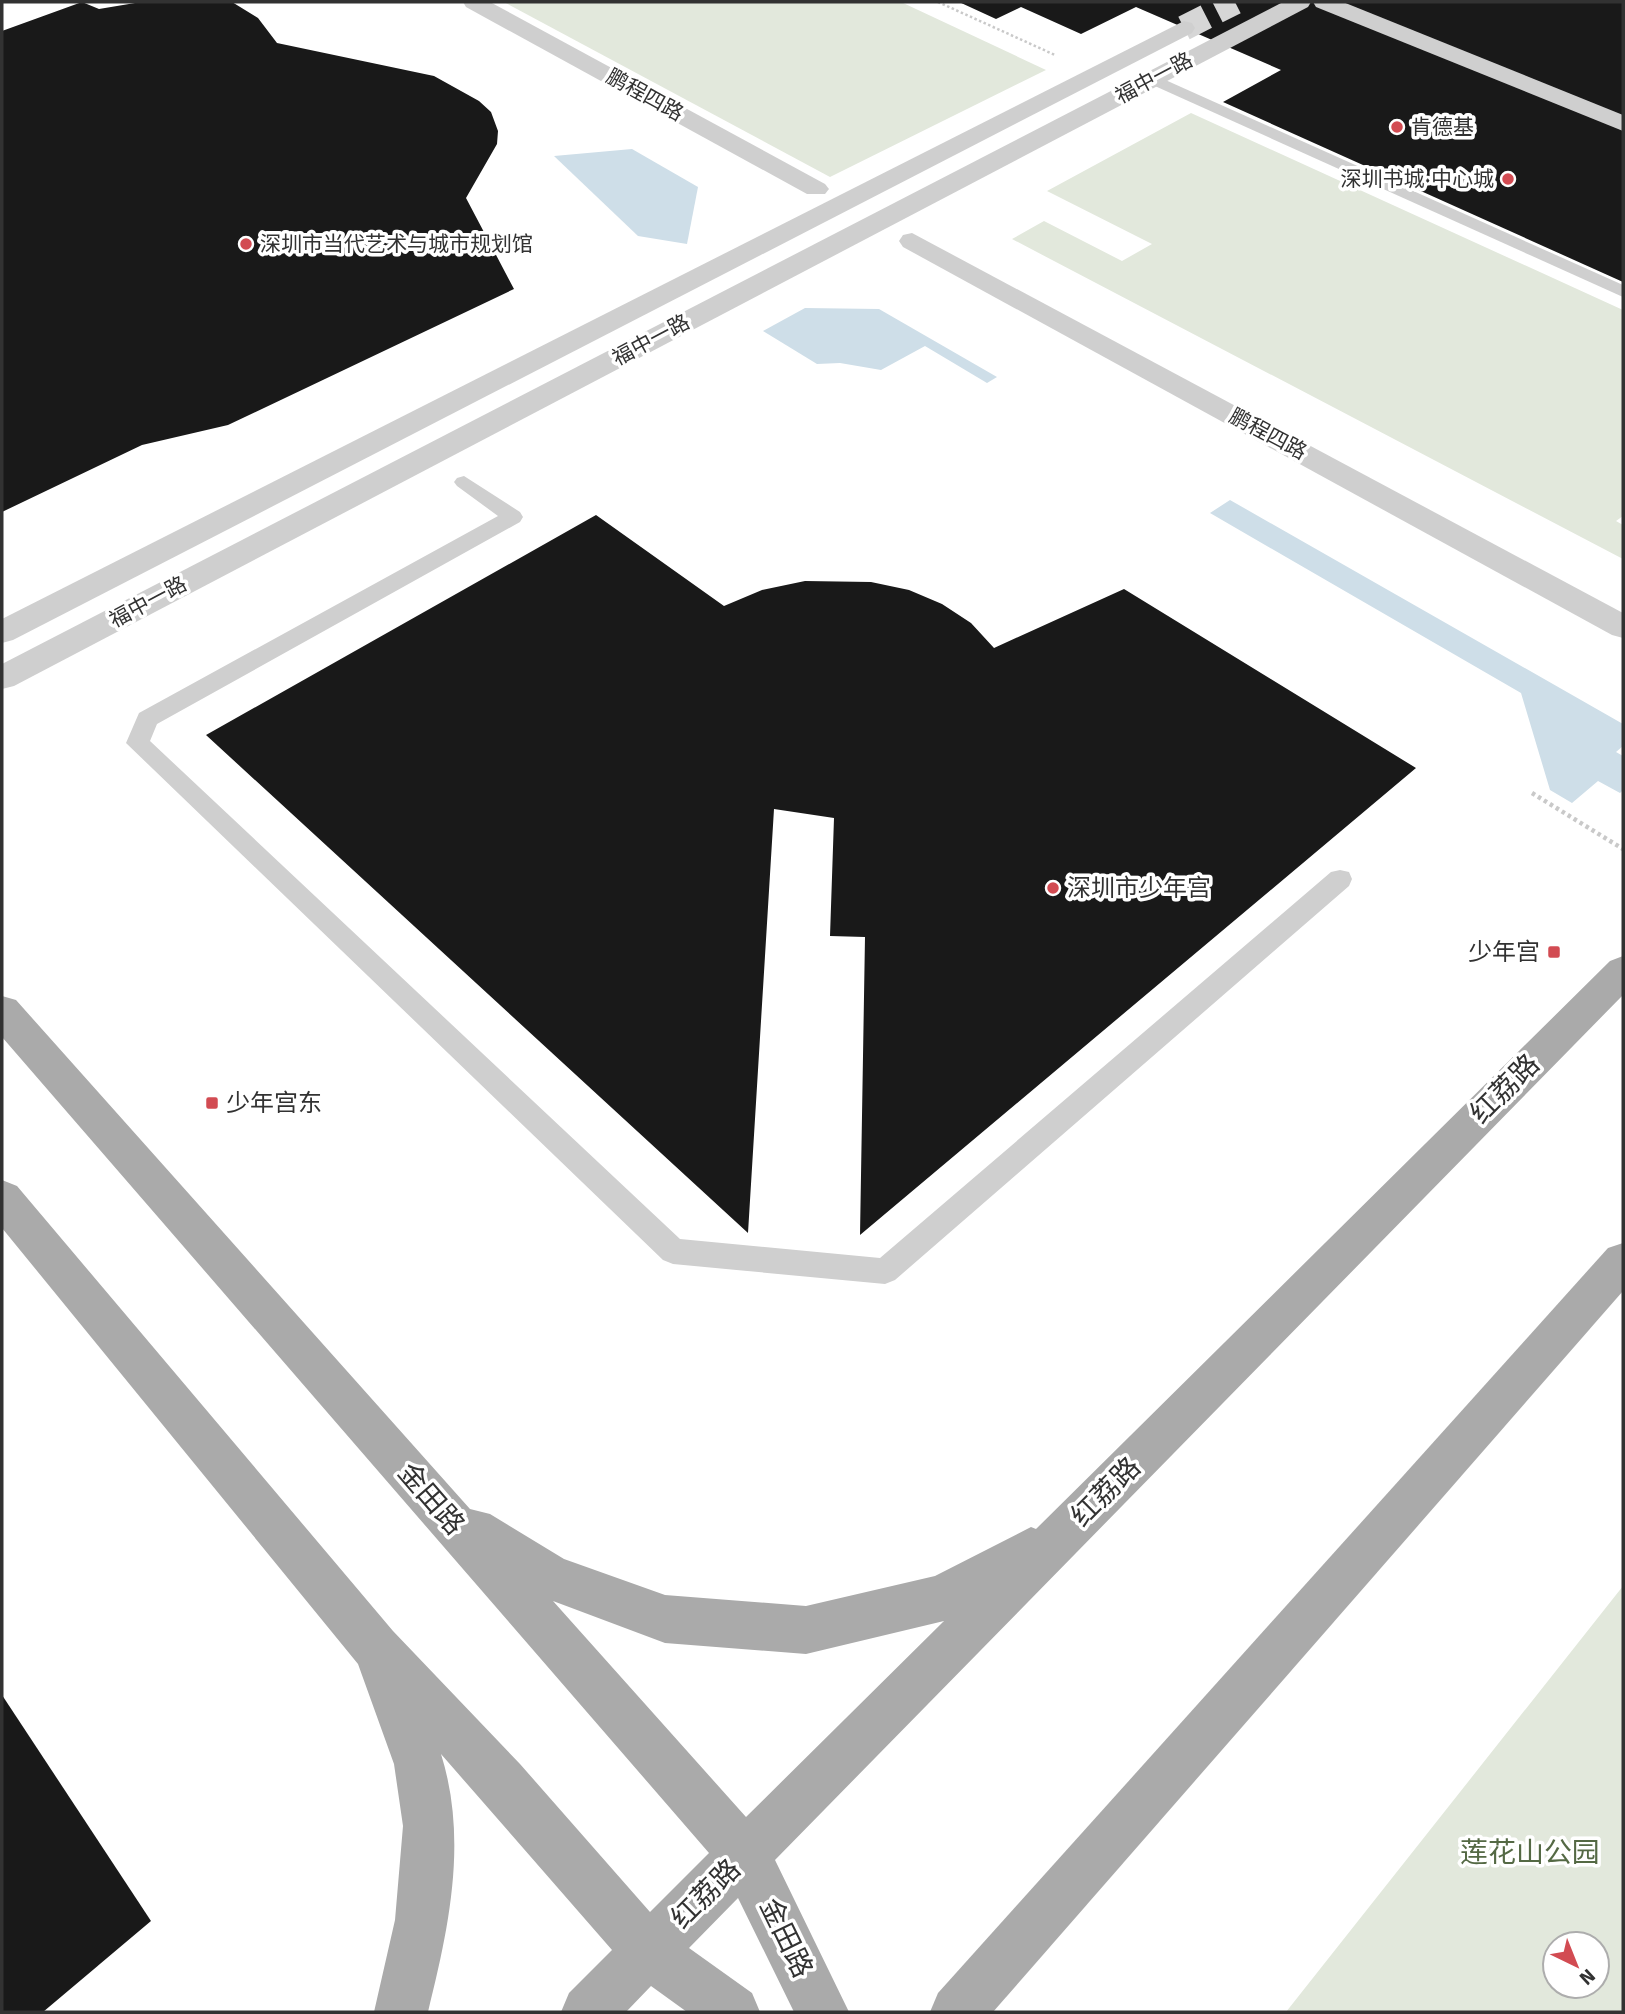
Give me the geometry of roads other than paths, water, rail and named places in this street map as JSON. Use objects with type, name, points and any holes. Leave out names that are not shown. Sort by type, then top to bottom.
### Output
[{"type":"main road","name":"红荔路","points":[[588,2012],[1623,971]]},
{"type":"main road","name":"金田路","points":[[2,1012],[745,1855],[822,2012]]},
{"type":"main road","points":[[2,1198],[376,1648],[502,1783],[648,1951],[733,2012]]},
{"type":"main road","points":[[957,2012],[1623,1261]]},
{"type":"main road","points":[[442,1511],[550,1577],[665,1619],[806,1630],[942,1598],[1067,1531]]},
{"type":"main road","points":[[376,1648],[419,1765],[428,1812],[424,1913],[401,2012]]},
{"type":"street","name":"鹏程四路","points":[[474,2],[816,189]]},
{"type":"street","name":"福中一路","points":[[2,678],[1300,2]]},
{"type":"street","points":[[1324,2],[1623,124]]},
{"type":"street","name":"福中一路","points":[[2,632],[1184,28]]},
{"type":"street","name":"鹏程四路","points":[[912,241],[1623,627]]},
{"type":"lane","points":[[1152,79],[1623,292]]},
{"type":"lane","points":[[464,482],[513,517],[148,719],[138,743],[673,1251],[885,1272],[1340,878]]},
{"type":"tunnel","points":[[1184,28],[1235,2]]},
{"type":"place","name":"肯德基","points":[[1397,127]]},
{"type":"place","name":"深圳书城·中心城","points":[[1508,179]]},
{"type":"place","name":"深圳市当代艺术与城市规划馆","points":[[246,244]]},
{"type":"place","name":"深圳市少年宫","points":[[1053,888]]},
{"type":"place","name":"少年宫","points":[[1554,952]]},
{"type":"place","name":"少年宫东","points":[[212,1103]]},
{"type":"park label","name":"莲花山公园","points":[[1530,1853]]}]
